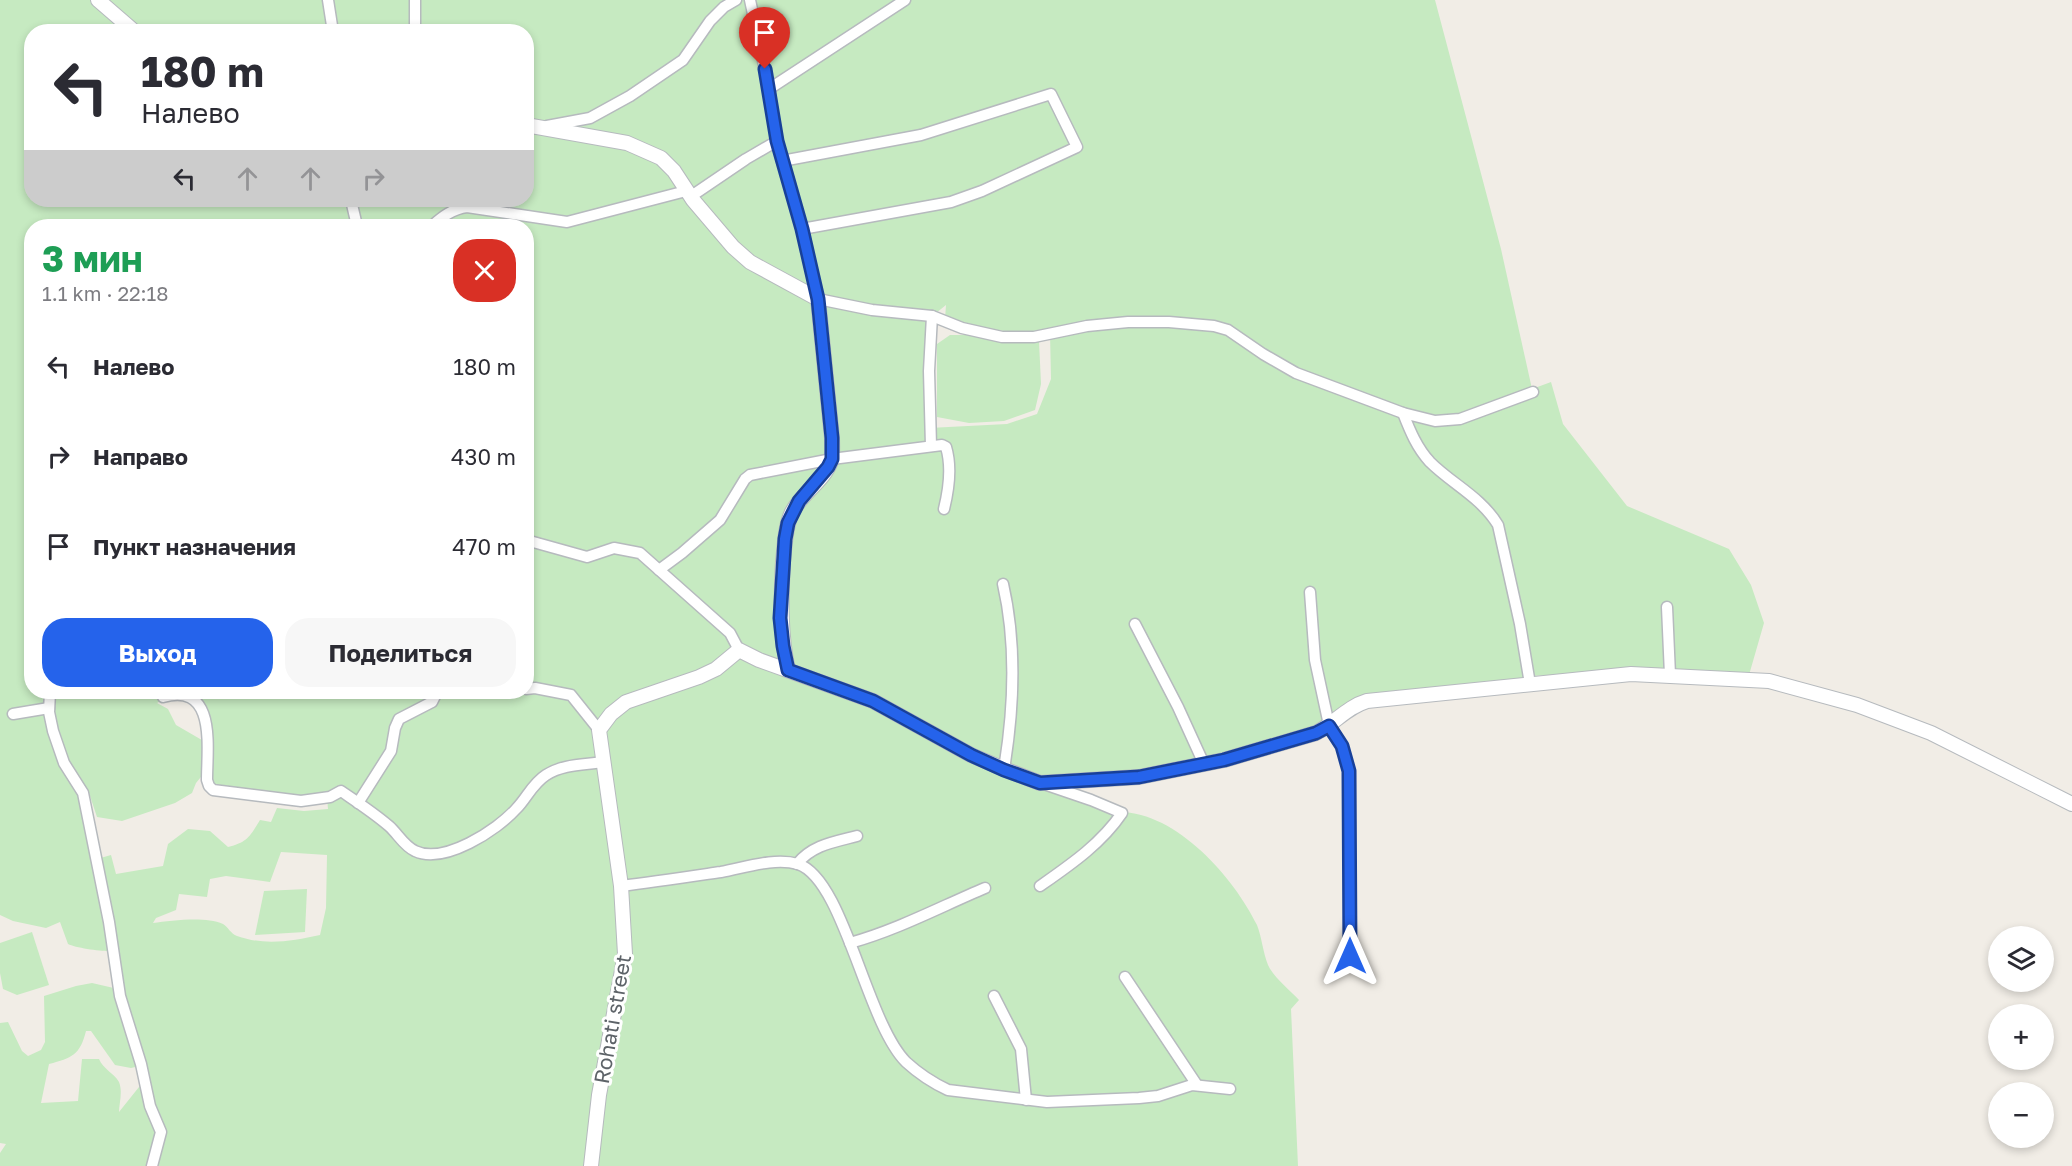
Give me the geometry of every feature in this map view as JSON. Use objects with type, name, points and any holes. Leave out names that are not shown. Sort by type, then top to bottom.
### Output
[{"type":"street","points":[[98,0],[126,24]]},
{"type":"street","points":[[328,0],[332,24]]},
{"type":"street","points":[[415,0],[415,24]]},
{"type":"street","points":[[534,126],[590,118],[630,96],[683,60],[710,21],[724,7],[736,0]]},
{"type":"street","points":[[750,0],[769,89],[777,141],[802,229],[818,299],[832,438],[832,459],[822,476],[799,501],[788,523],[780,618],[788,670]]},
{"type":"street","points":[[769,89],[905,0]]},
{"type":"street","points":[[782,161],[921,135],[1050,94],[1077,147],[982,191],[951,202],[802,229]]},
{"type":"street","points":[[534,126],[618,141],[639,147],[662,158],[674,171],[688,194],[733,247],[750,262],[818,299],[872,310],[932,316],[985,334],[1023,338],[1087,326],[1128,322],[1169,322],[1214,326],[1228,330],[1296,373],[1422,420],[1452,420],[1533,392]]},
{"type":"street","points":[[440,219],[447,213],[467,207],[567,222],[610,209],[688,194],[777,141]]},
{"type":"street","points":[[931,446],[929,371],[932,316]]},
{"type":"street","points":[[1403,413],[1411,433],[1429,460],[1479,501],[1491,513],[1498,525],[1520,624],[1530,684]]},
{"type":"street","points":[[659,570],[720,520],[745,479],[750,475],[832,459],[945,446],[949,458],[948,494],[944,509]]},
{"type":"street","points":[[534,542],[587,556],[614,548],[629,550],[646,558],[730,633],[739,650],[873,701],[971,755],[1004,770],[1065,790],[1122,813],[1102,838],[1071,865],[1040,886]]},
{"type":"street","points":[[1003,584],[1010,626],[1013,691],[1004,770]]},
{"type":"street","points":[[1310,592],[1315,660],[1329,726],[1342,746],[1349,771],[1350,956]]},
{"type":"street","points":[[1667,608],[1670,675]]},
{"type":"street","points":[[1135,624],[1178,707],[1204,764]]},
{"type":"street","points":[[534,688],[571,695],[599,730],[611,714],[626,702],[699,677],[716,669],[739,650]]},
{"type":"street","points":[[1040,783],[1139,777],[1224,760],[1316,733],[1329,726],[1346,710],[1368,701],[1631,674],[1769,681],[1857,705],[1931,733],[2072,804]]},
{"type":"street","points":[[50,699],[51,724],[60,755],[83,794],[109,922],[120,996],[141,1064],[150,1106],[161,1132],[152,1166]]},
{"type":"street","points":[[194,699],[199,705],[208,731],[207,780],[213,790],[301,801],[330,797],[341,791],[390,827],[409,847],[424,854],[456,849],[471,843],[517,809],[533,786],[552,772],[571,766],[603,762]]},
{"type":"street","points":[[358,802],[391,751],[399,719],[432,702],[434,699]]},
{"type":"street","points":[[13,714],[49,708]]},
{"type":"street","name":"Rohati street","points":[[591,1166],[598,1095],[625,954],[621,886],[599,730]]},
{"type":"street","points":[[797,864],[814,848],[857,836]]},
{"type":"street","points":[[621,886],[765,863],[797,864],[814,874],[821,882],[850,943],[874,1008],[895,1046],[906,1061],[937,1085],[948,1090],[1047,1102],[1158,1096],[1197,1085],[1230,1089]]},
{"type":"street","points":[[850,943],[894,930],[937,908],[985,888]]},
{"type":"street","points":[[1125,976],[1197,1085]]},
{"type":"street","points":[[994,996],[1022,1049],[1026,1100]]},
{"type":"green space","points":[[0,0],[1435,0],[1501,249],[1532,389],[1551,382],[1563,424],[1627,506],[1729,549],[1751,585],[1764,623],[1749,675],[1631,671],[1530,676],[1489,685],[1379,695],[1348,702],[1310,734],[1231,759],[1044,785],[1089,801],[1107,813],[1130,813],[1153,819],[1175,830],[1215,865],[1246,905],[1257,925],[1266,960],[1271,970],[1299,1000],[1291,1009],[1298,1166],[0,1166],[0,1153],[6,1144],[0,1143],[0,1023],[8,1022],[22,1051],[28,1056],[41,1050],[45,1042],[44,996],[92,983],[118,989],[113,951],[68,944],[60,922],[46,928],[13,921],[0,915]],"holes":[[[946,305],[945,319],[965,329],[1050,333],[1051,379],[1037,414],[1007,424],[929,428],[931,317]],[[205,772],[220,794],[327,798],[328,809],[304,811],[277,808],[271,822],[260,820],[248,838],[228,847],[210,831],[188,829],[168,844],[163,866],[116,874],[111,855],[97,859],[81,788],[89,793],[97,817],[122,821],[175,803],[192,793],[196,783]],[[281,852],[327,855],[326,908],[320,935],[289,941],[268,942],[237,936],[223,924],[207,920],[153,923],[156,918],[176,910],[179,894],[207,897],[210,879],[226,876],[270,882]],[[86,1031],[91,1031],[115,1065],[131,1068],[144,1065],[143,1082],[119,1112],[121,1094],[119,1082],[99,1059],[82,1059],[78,1101],[41,1103],[49,1064],[64,1060],[74,1054],[81,1045]]]},
{"type":"green space","points":[[950,335],[998,335],[1039,341],[1041,384],[1035,410],[1004,421],[969,423],[937,417],[937,344]]},
{"type":"green space","points":[[307,889],[305,932],[255,935],[264,891]]},
{"type":"green space","points":[[32,932],[49,985],[17,995],[3,989],[0,973],[0,943]]},
{"type":"route","points":[[765,69],[777,141],[802,229],[818,299],[832,438],[832,459],[828,467],[799,501],[788,523],[780,618],[788,670],[873,701],[971,755],[1040,783],[1139,777],[1224,760],[1316,733],[1329,726],[1346,755],[1349,771],[1350,956]]}]
